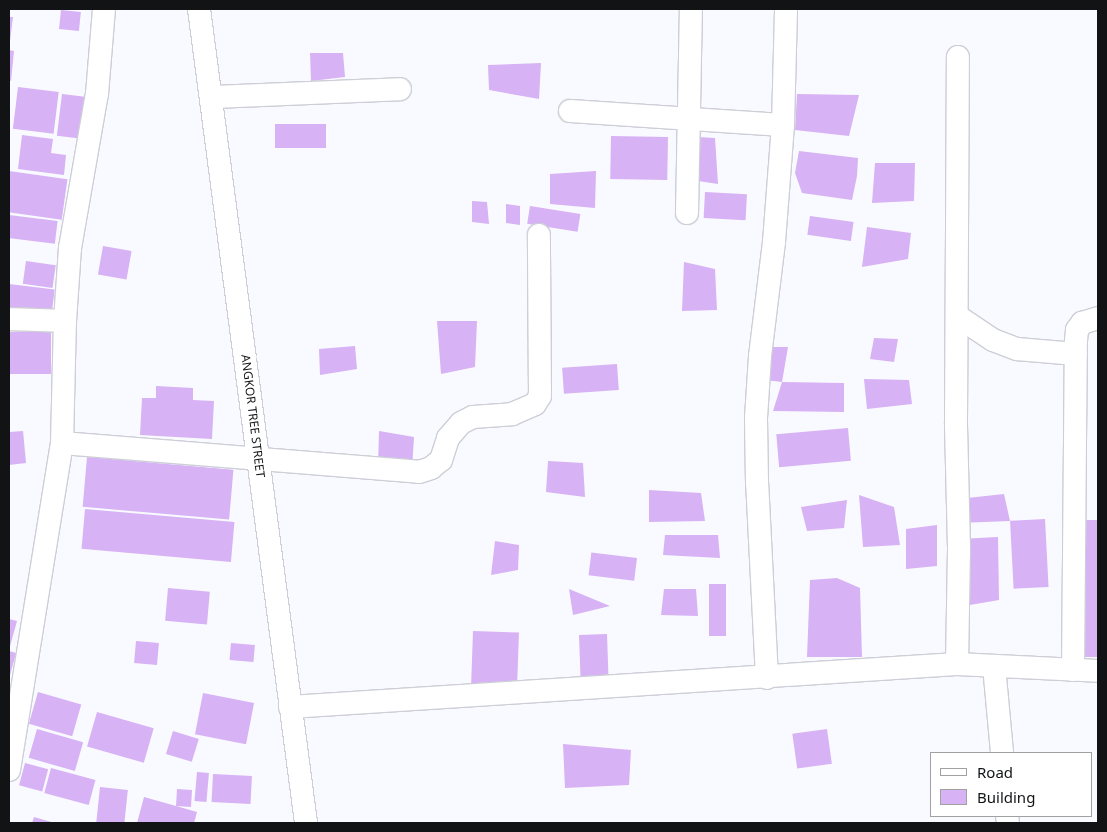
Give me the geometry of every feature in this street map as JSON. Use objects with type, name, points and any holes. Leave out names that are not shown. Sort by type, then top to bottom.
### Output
[{"type":"street","points":[[9,770],[62,443],[65,321],[70,248],[97,94],[104,9]]},
{"type":"street","name":"ANGKOR TREE STREET","points":[[199,9],[213,97],[306,823]]},
{"type":"street","points":[[688,213],[691,9]]},
{"type":"street","points":[[767,678],[757,483],[756,418],[760,356],[774,242],[783,125],[786,9]]},
{"type":"street","points":[[957,664],[959,548],[956,422],[958,57]]},
{"type":"street","points":[[213,97],[400,89]]},
{"type":"street","points":[[570,111],[783,125]]},
{"type":"street","points":[[62,443],[418,472],[431,468],[441,460],[448,438],[461,422],[473,417],[512,414],[535,404],[540,396],[539,235]]},
{"type":"street","points":[[957,316],[993,340],[1016,349],[1076,354]]},
{"type":"street","points":[[1073,670],[1077,330],[1082,323],[1098,318]]},
{"type":"street","points":[[9,319],[65,321]]},
{"type":"street","points":[[290,707],[767,678],[957,664],[1098,671]]},
{"type":"street","points":[[994,666],[1002,752]]},
{"type":"building","points":[[61,10],[81,12],[79,31],[59,29]]},
{"type":"building","points":[[9,17],[13,17],[10,41],[9,41]]},
{"type":"building","points":[[9,50],[14,51],[11,81],[9,80]]},
{"type":"building","points":[[310,53],[343,53],[345,77],[311,81]]},
{"type":"building","points":[[541,63],[539,99],[489,90],[488,65]]},
{"type":"building","points":[[18,87],[59,92],[54,134],[13,129]]},
{"type":"building","points":[[62,94],[85,97],[80,138],[57,136]]},
{"type":"building","points":[[797,94],[859,95],[849,136],[795,130]]},
{"type":"building","points":[[275,124],[326,124],[326,148],[275,148]]},
{"type":"building","points":[[22,135],[53,139],[51,153],[66,155],[64,175],[18,169]]},
{"type":"building","points":[[611,136],[668,137],[667,180],[610,179]]},
{"type":"building","points":[[698,137],[715,138],[718,184],[698,181]]},
{"type":"building","points":[[799,151],[858,158],[857,176],[852,200],[802,193],[795,173]]},
{"type":"building","points":[[875,163],[915,163],[914,201],[872,203]]},
{"type":"building","points":[[9,171],[67,179],[62,220],[9,212]]},
{"type":"building","points":[[596,171],[595,208],[550,204],[550,174]]},
{"type":"building","points":[[705,192],[747,194],[746,220],[704,218]]},
{"type":"building","points":[[472,201],[487,202],[489,224],[472,222]]},
{"type":"building","points":[[506,204],[520,206],[520,225],[506,223]]},
{"type":"building","points":[[530,206],[580,214],[578,232],[527,224]]},
{"type":"building","points":[[9,215],[58,221],[55,244],[9,238]]},
{"type":"building","points":[[810,216],[854,222],[851,241],[807,235]]},
{"type":"building","points":[[867,227],[911,233],[908,259],[862,267]]},
{"type":"building","points":[[103,246],[132,251],[127,280],[98,275]]},
{"type":"building","points":[[26,261],[56,265],[53,288],[23,284]]},
{"type":"building","points":[[684,262],[715,269],[717,310],[682,311]]},
{"type":"building","points":[[9,284],[55,290],[52,314],[9,309]]},
{"type":"building","points":[[437,321],[477,321],[475,367],[441,374]]},
{"type":"building","points":[[9,332],[51,332],[51,374],[9,374]]},
{"type":"building","points":[[874,338],[898,339],[894,362],[870,359]]},
{"type":"building","points":[[355,346],[357,369],[320,375],[319,349]]},
{"type":"building","points":[[766,347],[788,347],[782,382],[765,380]]},
{"type":"building","points":[[617,364],[619,390],[564,394],[562,368]]},
{"type":"building","points":[[864,379],[909,380],[912,404],[867,409]]},
{"type":"building","points":[[782,382],[844,383],[844,412],[773,411]]},
{"type":"building","points":[[156,386],[193,388],[193,400],[214,401],[212,439],[140,435],[142,398],[156,398]]},
{"type":"building","points":[[848,428],[851,461],[779,467],[776,434]]},
{"type":"building","points":[[23,431],[26,463],[9,465],[9,432]]},
{"type":"building","points":[[379,431],[414,437],[412,469],[378,468]]},
{"type":"building","points":[[87,457],[233,470],[229,520],[83,507]]},
{"type":"building","points":[[548,461],[583,463],[585,497],[546,492]]},
{"type":"building","points":[[649,490],[701,493],[705,521],[649,522]]},
{"type":"building","points":[[1004,494],[1010,521],[958,523],[958,499]]},
{"type":"building","points":[[859,495],[894,507],[900,545],[863,547]]},
{"type":"building","points":[[847,500],[844,528],[807,531],[801,507]]},
{"type":"building","points":[[85,509],[234,522],[231,562],[82,549]]},
{"type":"building","points":[[1045,519],[1049,587],[1014,589],[1010,521]]},
{"type":"building","points":[[1082,520],[1098,520],[1098,657],[1079,657]]},
{"type":"building","points":[[937,525],[937,566],[906,569],[906,529]]},
{"type":"building","points":[[665,535],[718,535],[720,558],[663,555]]},
{"type":"building","points":[[998,537],[999,600],[964,606],[959,539]]},
{"type":"building","points":[[495,541],[519,545],[518,570],[491,575]]},
{"type":"building","points":[[591,552],[637,558],[634,581],[589,575]]},
{"type":"building","points":[[837,578],[860,588],[862,657],[807,657],[810,580]]},
{"type":"building","points":[[709,584],[726,584],[726,636],[709,636]]},
{"type":"building","points":[[168,588],[210,592],[207,625],[165,621]]},
{"type":"building","points":[[569,589],[610,606],[573,615]]},
{"type":"building","points":[[664,589],[696,589],[698,616],[661,615]]},
{"type":"building","points":[[9,619],[17,621],[9,650]]},
{"type":"building","points":[[473,631],[519,633],[517,691],[471,689]]},
{"type":"building","points":[[607,634],[609,681],[581,682],[579,635]]},
{"type":"building","points":[[136,641],[159,643],[157,665],[134,663]]},
{"type":"building","points":[[231,643],[255,645],[253,662],[230,660]]},
{"type":"building","points":[[9,651],[16,653],[9,679]]},
{"type":"building","points":[[38,692],[81,704],[72,736],[29,724]]},
{"type":"building","points":[[203,693],[254,703],[246,744],[195,734]]},
{"type":"building","points":[[97,712],[154,728],[144,763],[87,747]]},
{"type":"building","points":[[37,729],[83,742],[75,771],[29,758]]},
{"type":"building","points":[[827,729],[832,764],[797,769],[792,734]]},
{"type":"building","points":[[173,731],[199,739],[192,762],[166,754]]},
{"type":"building","points":[[563,744],[631,750],[629,785],[565,788]]},
{"type":"building","points":[[25,763],[48,769],[42,791],[19,785]]},
{"type":"building","points":[[51,768],[95,780],[89,805],[44,793]]},
{"type":"building","points":[[197,772],[209,773],[206,802],[194,801]]},
{"type":"building","points":[[213,774],[252,776],[250,804],[212,802]]},
{"type":"building","points":[[100,787],[128,790],[124,823],[96,823]]},
{"type":"building","points":[[177,789],[192,790],[191,807],[176,806]]},
{"type":"building","points":[[144,797],[197,812],[194,823],[137,823]]},
{"type":"building","points":[[34,817],[55,823],[32,823]]}]
